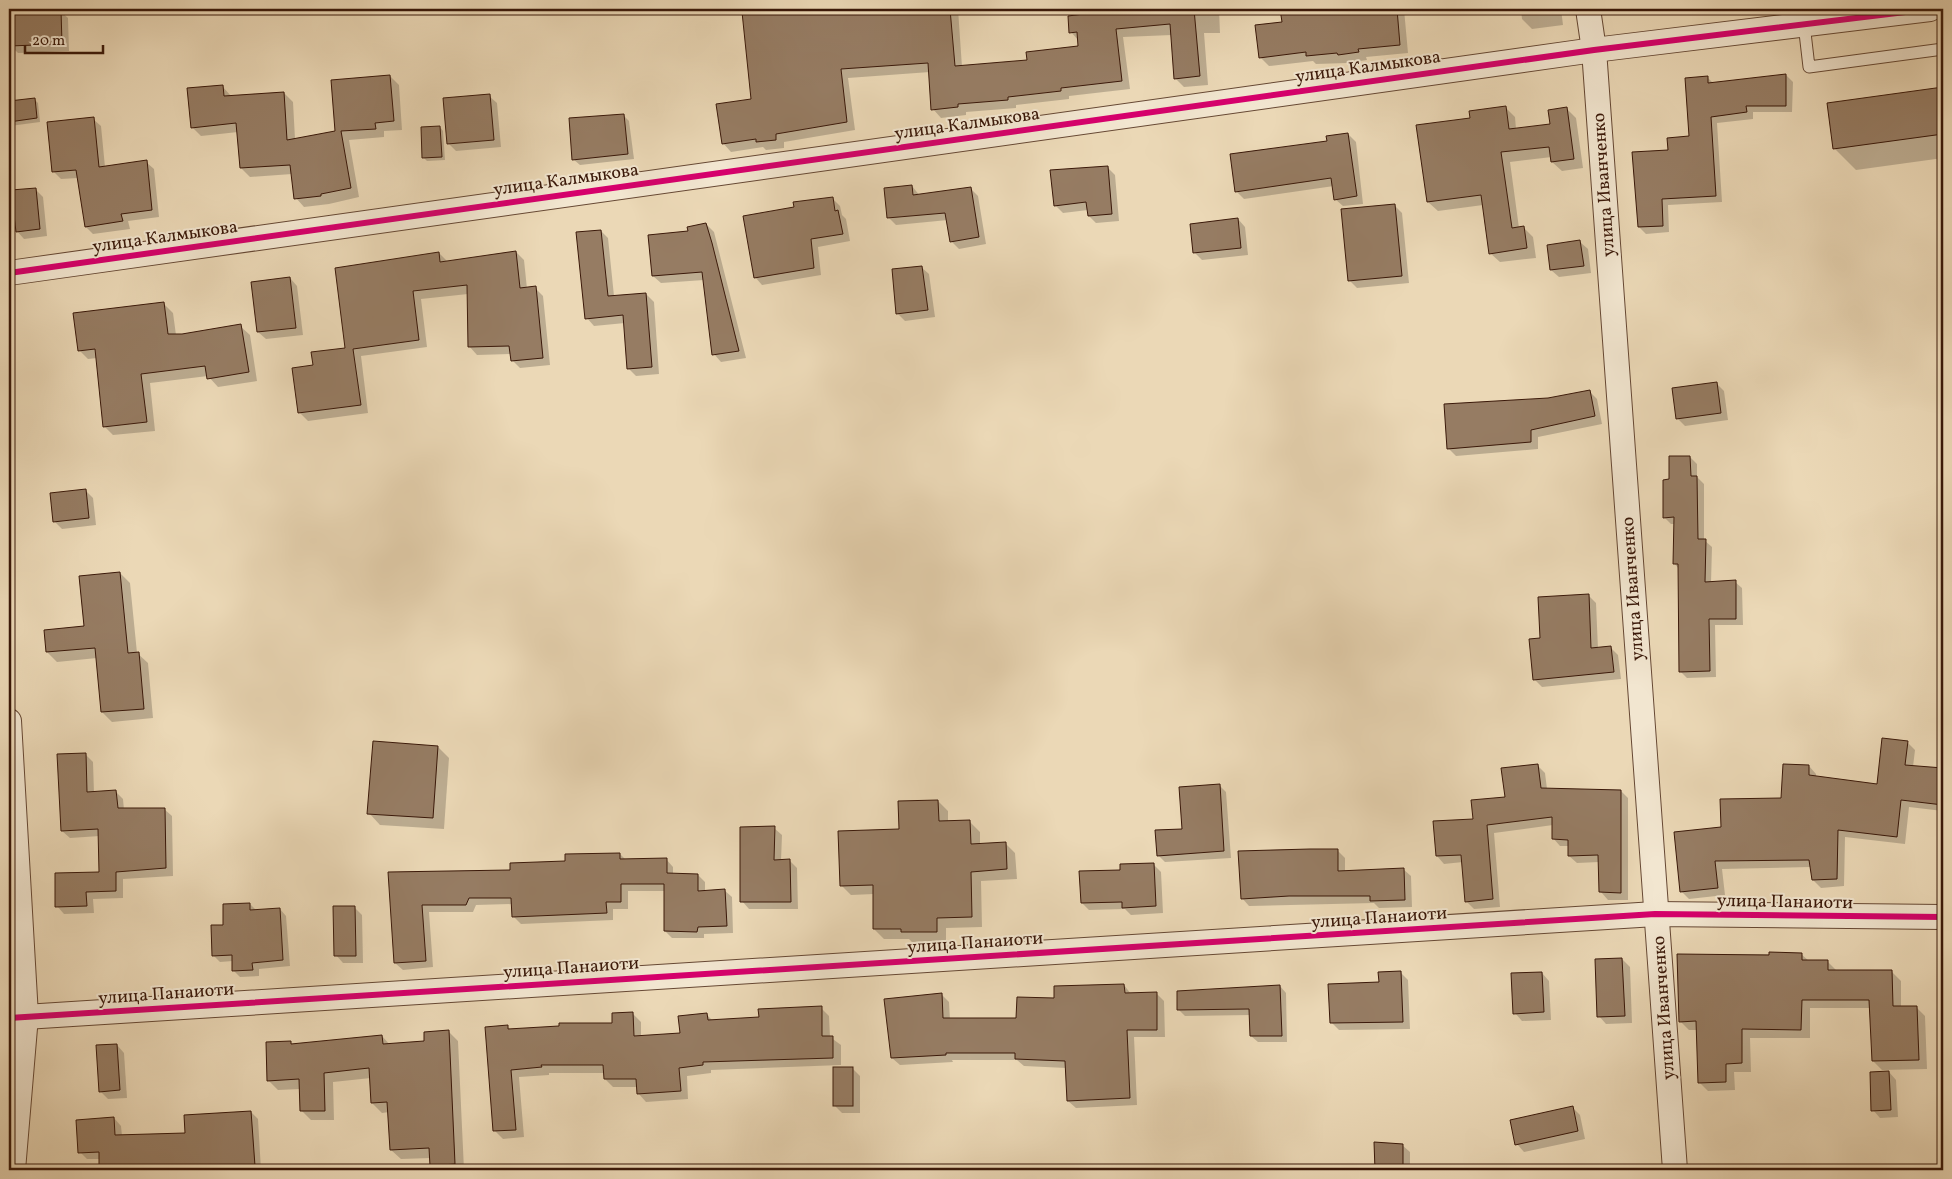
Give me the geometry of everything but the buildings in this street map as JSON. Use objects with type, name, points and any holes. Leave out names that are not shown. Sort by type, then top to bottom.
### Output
[{"type":"street","name":"улица Иванченко","points":[[1588,9],[1594,50],[1675,1170]]},
{"type":"street","name":"улица Калмыкова","points":[[9,273],[1594,50],[1930,9]]},
{"type":"street","points":[[9,721],[17,1017],[13,1170]]},
{"type":"street","name":"улица Панаиоти","points":[[17,1017],[1655,914],[1943,917]]},
{"type":"lane","points":[[1804,24],[1809,67],[1943,49]]},
{"type":"cycle path","points":[[9,273],[1594,50],[1930,9]]},
{"type":"cycle path","points":[[9,1018],[1655,914],[1943,917]]}]
